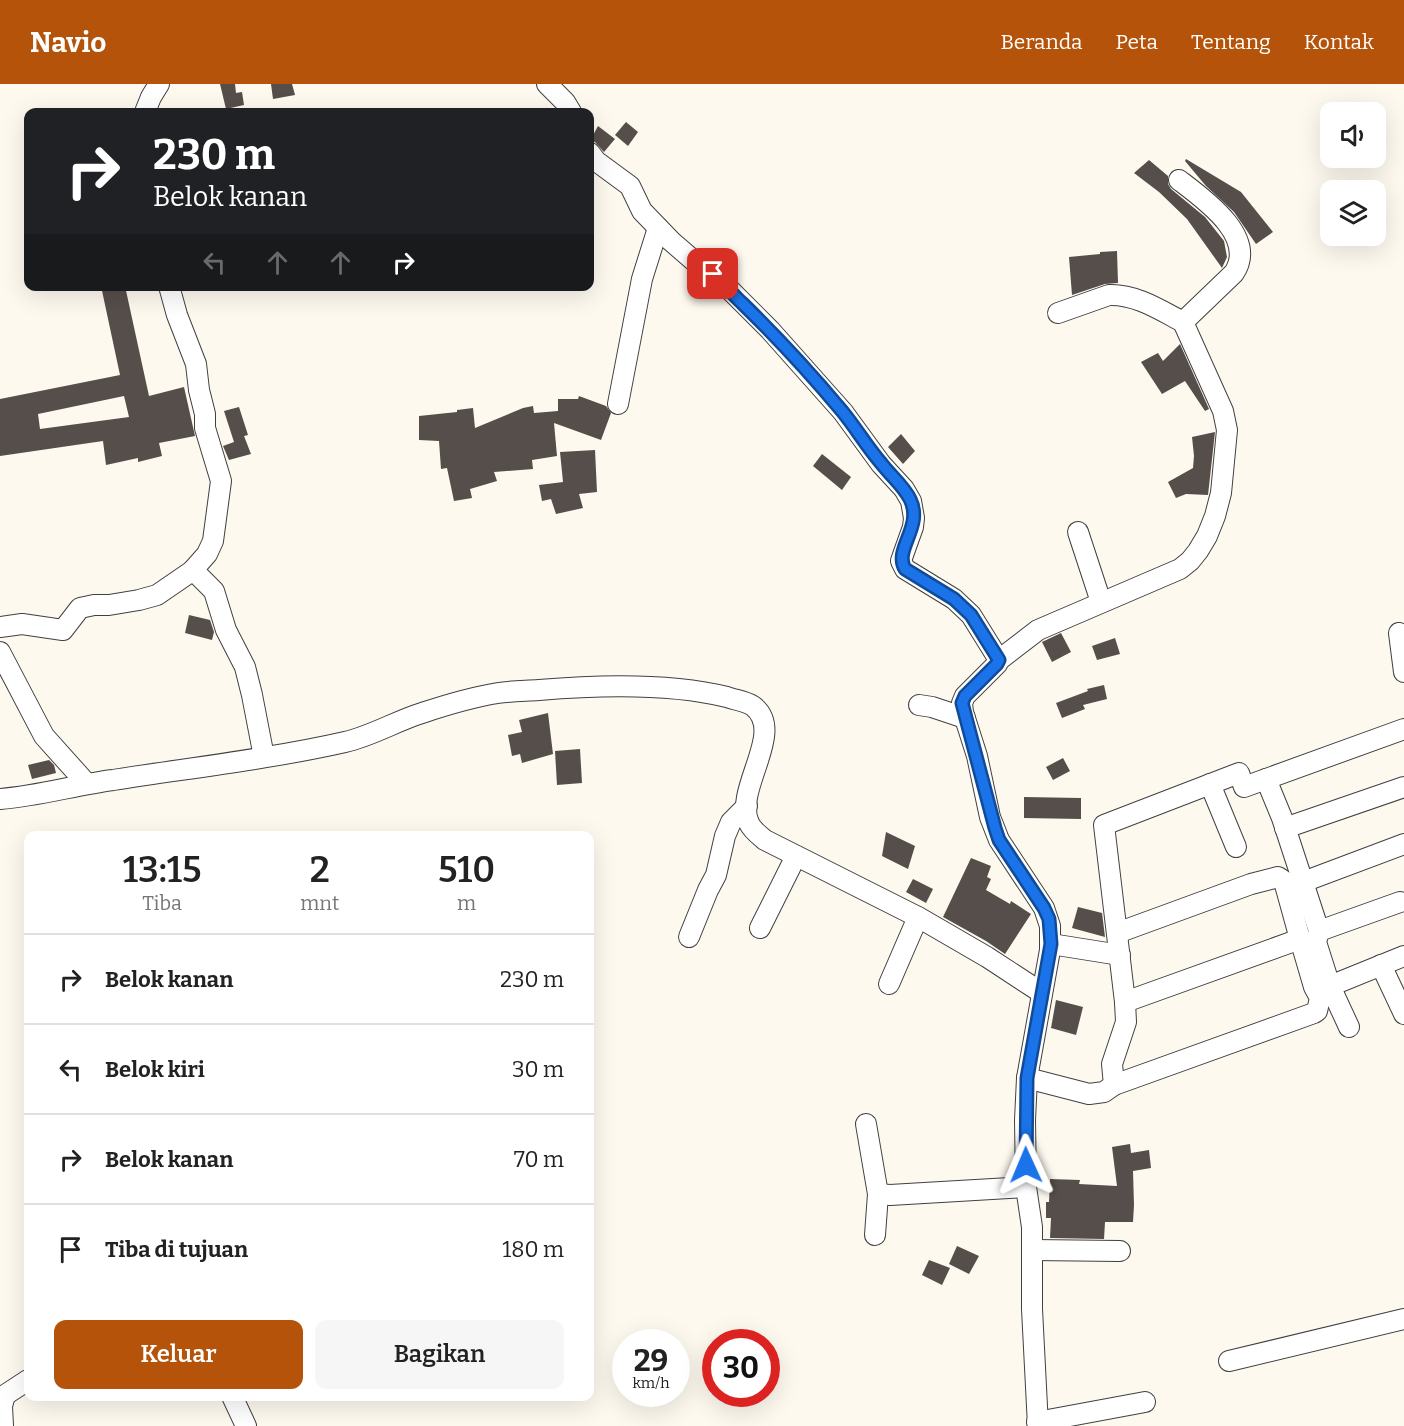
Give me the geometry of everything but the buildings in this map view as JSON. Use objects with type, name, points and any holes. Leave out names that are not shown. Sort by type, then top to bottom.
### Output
[{"type":"street","points":[[146,108],[150,97],[159,84]]},
{"type":"street","points":[[547,84],[569,108]]},
{"type":"street","points":[[594,158],[630,186],[642,211],[658,228],[701,267],[721,281],[770,330],[843,412],[911,501],[913,528],[903,555],[902,565],[954,599],[971,615],[999,660]]},
{"type":"street","points":[[1179,180],[1212,206],[1228,225],[1240,251],[1240,264],[1234,273],[1183,322]]},
{"type":"street","points":[[618,404],[642,279],[658,228]]},
{"type":"street","points":[[0,627],[22,624],[63,630],[80,608],[88,605],[139,600],[157,595],[193,570],[207,555],[213,541],[220,482],[206,428],[196,364],[170,291]]},
{"type":"street","points":[[1058,313],[1109,295],[1115,295],[1148,303],[1183,322],[1225,418],[1227,430],[1221,493],[1215,516],[1207,536],[1190,561],[1164,577],[1038,630],[999,660],[962,699],[964,718],[977,756],[990,817],[999,840],[1049,919],[1051,944],[1027,1078],[1025,1120],[1026,1187],[1030,1207],[1032,1250],[1037,1424],[1145,1402]]},
{"type":"street","points":[[1078,532],[1101,603]]},
{"type":"street","points":[[193,570],[214,591],[226,630],[245,667],[264,756]]},
{"type":"street","points":[[1399,633],[1404,672]]},
{"type":"street","points":[[0,652],[44,736],[87,784]]},
{"type":"street","points":[[0,799],[26,797],[87,784],[344,742],[381,730],[421,713],[498,693],[603,686],[716,695],[745,702],[758,712],[764,729],[763,740],[746,796],[748,822],[758,834],[796,856],[918,917],[987,957],[1042,993]]},
{"type":"street","points":[[919,705],[964,718]]},
{"type":"street","points":[[1114,1085],[1112,1065],[1126,1023],[1104,825],[1239,773],[1244,787],[1404,729]]},
{"type":"street","points":[[1266,779],[1285,828],[1319,931],[1316,942],[1330,986],[1349,1027]]},
{"type":"street","points":[[1210,784],[1236,847]]},
{"type":"street","points":[[1285,828],[1404,787]]},
{"type":"street","points":[[688,937],[716,875],[725,836],[731,822],[747,806]]},
{"type":"street","points":[[1303,882],[1404,844]]},
{"type":"street","points":[[760,928],[796,856]]},
{"type":"street","points":[[1027,1078],[1089,1094],[1104,1092],[1114,1085],[1316,1012],[1320,998],[1314,987],[1284,880],[1275,877],[1117,933]]},
{"type":"street","points":[[1319,931],[1400,902]]},
{"type":"street","points":[[889,984],[918,917]]},
{"type":"street","points":[[1125,1002],[1300,939]]},
{"type":"street","points":[[1051,944],[1120,955]]},
{"type":"street","points":[[1330,986],[1404,956]]},
{"type":"street","points":[[1381,965],[1404,1014]]},
{"type":"street","points":[[866,1124],[878,1194],[875,1235]]},
{"type":"street","points":[[878,1194],[890,1196],[1026,1187]]},
{"type":"street","points":[[1032,1250],[1120,1251]]},
{"type":"street","points":[[1229,1361],[1404,1319]]},
{"type":"street","points":[[3,1426],[2,1406],[5,1395],[24,1383]]},
{"type":"street","points":[[234,1401],[246,1426]]},
{"type":"route","points":[[713,274],[770,330],[843,412],[881,464],[904,489],[911,501],[914,518],[913,528],[905,545],[902,565],[954,599],[971,615],[999,660],[962,699],[962,703],[977,756],[990,817],[999,840],[1044,908],[1050,926],[1051,944],[1027,1078],[1026,1165]]}]
